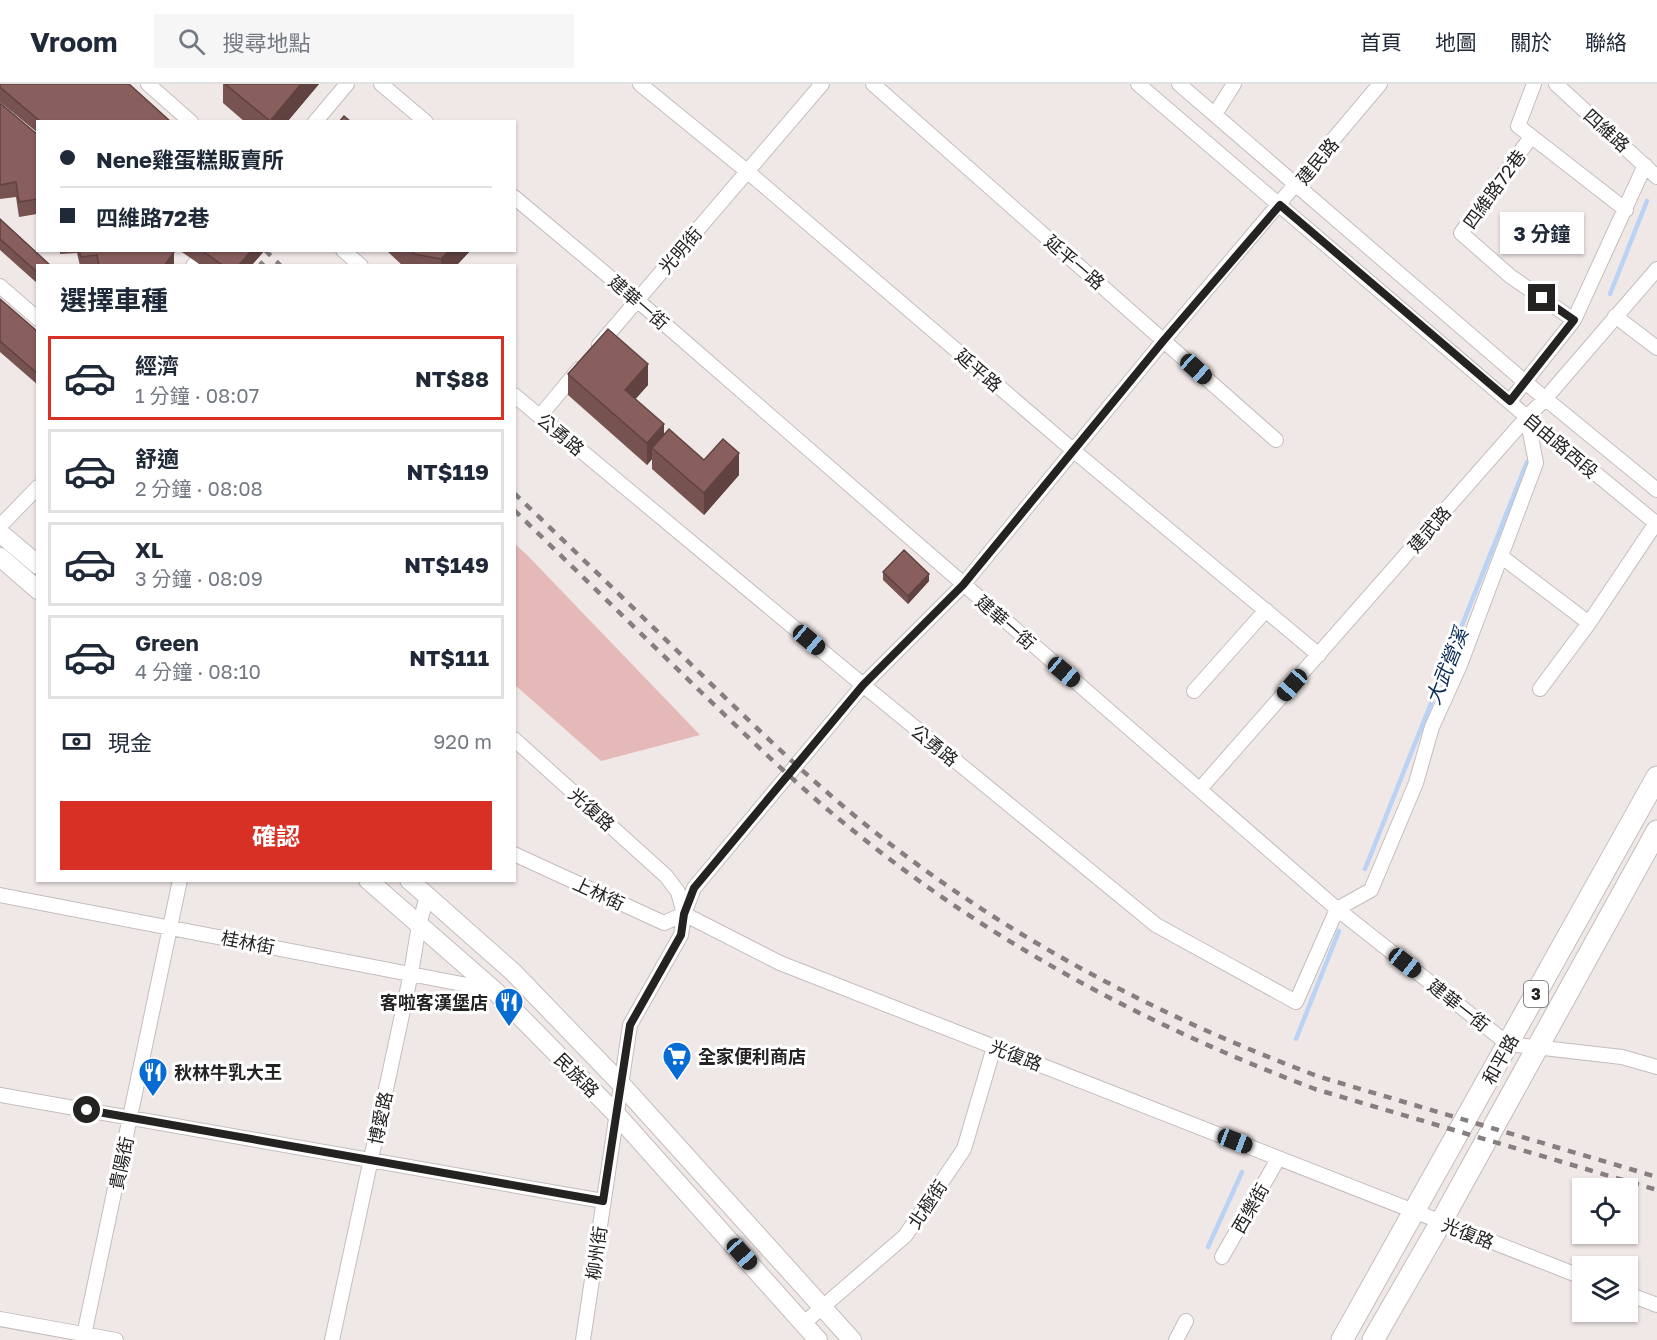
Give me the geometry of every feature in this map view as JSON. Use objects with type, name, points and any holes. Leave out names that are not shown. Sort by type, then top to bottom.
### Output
[{"type":"main road","name":"和平路","points":[[1342,1340],[1657,777]]},
{"type":"main road","name":"和平路","points":[[1373,1340],[1441,1222],[1657,831]]},
{"type":"street","points":[[148,84],[189,120]]},
{"type":"street","points":[[317,120],[347,84]]},
{"type":"street","points":[[381,84],[424,120]]},
{"type":"street","name":"延平路","points":[[640,84],[748,172],[1074,451],[1319,655]]},
{"type":"street","name":"光明街","points":[[540,416],[822,84]]},
{"type":"street","name":"延平一路","points":[[873,84],[1275,440]]},
{"type":"street","name":"自由路西段","points":[[1138,84],[1527,417],[1656,523]]},
{"type":"street","name":"自由路西段","points":[[1179,84],[1545,399],[1657,490]]},
{"type":"street","points":[[1215,114],[1234,84]]},
{"type":"street","name":"建民路","points":[[805,755],[863,685],[963,585],[1164,340],[1380,84]]},
{"type":"street","name":"四維路72巷","points":[[1534,84],[1518,126],[1531,137],[1461,233],[1510,276],[1574,320]]},
{"type":"street","name":"四維路","points":[[1556,84],[1652,171]]},
{"type":"street","points":[[1531,137],[1626,210]]},
{"type":"street","points":[[1510,401],[1574,320],[1626,210],[1652,171]]},
{"type":"street","name":"建華一街","points":[[516,198],[637,300],[1337,909],[1509,1044],[1622,1057],[1657,1067]]},
{"type":"street","points":[[345,252],[359,264]]},
{"type":"street","name":"建武路","points":[[1200,789],[1657,269]]},
{"type":"street","points":[[0,286],[36,317]]},
{"type":"street","points":[[1616,316],[1657,348]]},
{"type":"street","name":"公勇路","points":[[516,397],[1156,925],[1296,1002],[1337,909]]},
{"type":"street","points":[[1337,909],[1371,890],[1416,783],[1432,727],[1460,665],[1536,463],[1527,417]]},
{"type":"street","points":[[0,526],[36,489]]},
{"type":"street","points":[[1540,689],[1589,623],[1656,523]]},
{"type":"street","points":[[0,533],[36,563]]},
{"type":"street","points":[[0,557],[36,588]]},
{"type":"street","points":[[1502,557],[1589,623]]},
{"type":"street","points":[[1194,691],[1266,610]]},
{"type":"street","name":"光復路","points":[[516,741],[666,876],[678,892],[684,914],[780,963],[1572,1273]]},
{"type":"street","name":"柳州街","points":[[583,1340],[630,1025],[681,935],[684,914],[694,888],[805,755]]},
{"type":"street","name":"上林街","points":[[516,855],[664,923],[684,914]]},
{"type":"street","name":"貴陽街","points":[[84,1337],[180,882]]},
{"type":"street","name":"民族路","points":[[370,882],[495,991],[617,1115],[818,1340]]},
{"type":"street","name":"民族路","points":[[412,882],[513,972],[621,1084],[852,1340]]},
{"type":"street","name":"桂林街","points":[[0,895],[495,991]]},
{"type":"street","name":"博愛路","points":[[332,1340],[427,896]]},
{"type":"street","name":"北極街","points":[[804,1323],[905,1236],[964,1149],[994,1047]]},
{"type":"street","points":[[0,1095],[603,1201]]},
{"type":"street","name":"西樂街","points":[[1221,1257],[1278,1159]]},
{"type":"street","points":[[1638,1298],[1657,1305]]},
{"type":"street","points":[[0,1318],[84,1337],[116,1340]]},
{"type":"street","points":[[1176,1340],[1186,1321]]},
{"type":"shaded area","points":[[516,545],[700,735],[601,761],[516,686]]},
{"type":"building","points":[[0,84],[129,84],[169,120],[39,120],[0,87]]},
{"type":"building","points":[[225,84],[301,84],[269,120]]},
{"type":"building","points":[[0,103],[36,133],[36,199],[19,202],[16,182],[0,185]]},
{"type":"building","points":[[0,219],[49,264],[36,264],[36,271],[0,239]]},
{"type":"building","points":[[80,252],[174,252],[165,264],[99,264],[97,255],[81,257]]},
{"type":"building","points":[[204,252],[250,252],[240,264],[221,264]]},
{"type":"building","points":[[412,252],[448,252],[441,259]]},
{"type":"building","points":[[0,299],[36,330],[36,372],[0,341]]},
{"type":"building","points":[[608,329],[648,364],[625,390],[664,424],[647,443],[568,374]]},
{"type":"building","points":[[669,429],[704,460],[723,439],[739,453],[704,493],[652,448]]},
{"type":"building","points":[[904,550],[929,574],[908,596],[883,572]]},
{"type":"waterway","name":"大武營溪","points":[[1610,294],[1647,201]]},
{"type":"waterway","name":"大武營溪","points":[[1365,869],[1527,462]]},
{"type":"waterway","name":"大武營溪","points":[[1296,1039],[1339,931]]},
{"type":"waterway","name":"大武營溪","points":[[1208,1247],[1242,1172]]},
{"type":"railway","points":[[251,252],[262,264]]},
{"type":"railway","points":[[267,252],[279,264]]},
{"type":"railway","points":[[516,495],[739,711],[844,807],[922,868],[975,905],[1030,939],[1143,1001],[1260,1054],[1320,1077],[1657,1177]]},
{"type":"railway","points":[[516,512],[741,730],[822,805],[917,879],[1024,950],[1080,982],[1195,1040],[1315,1089],[1657,1190]]},
{"type":"place","name":"客啦客漢堡店","points":[[509,1028]]},
{"type":"place","name":"全家便利商店","points":[[677,1082]]},
{"type":"place","name":"秋林牛乳大王","points":[[153,1098]]},
{"type":"route","points":[[87,1110],[603,1201],[630,1025],[681,935],[684,914],[694,888],[863,685],[963,585],[1164,340],[1280,205],[1510,401],[1574,320],[1542,298]]}]
